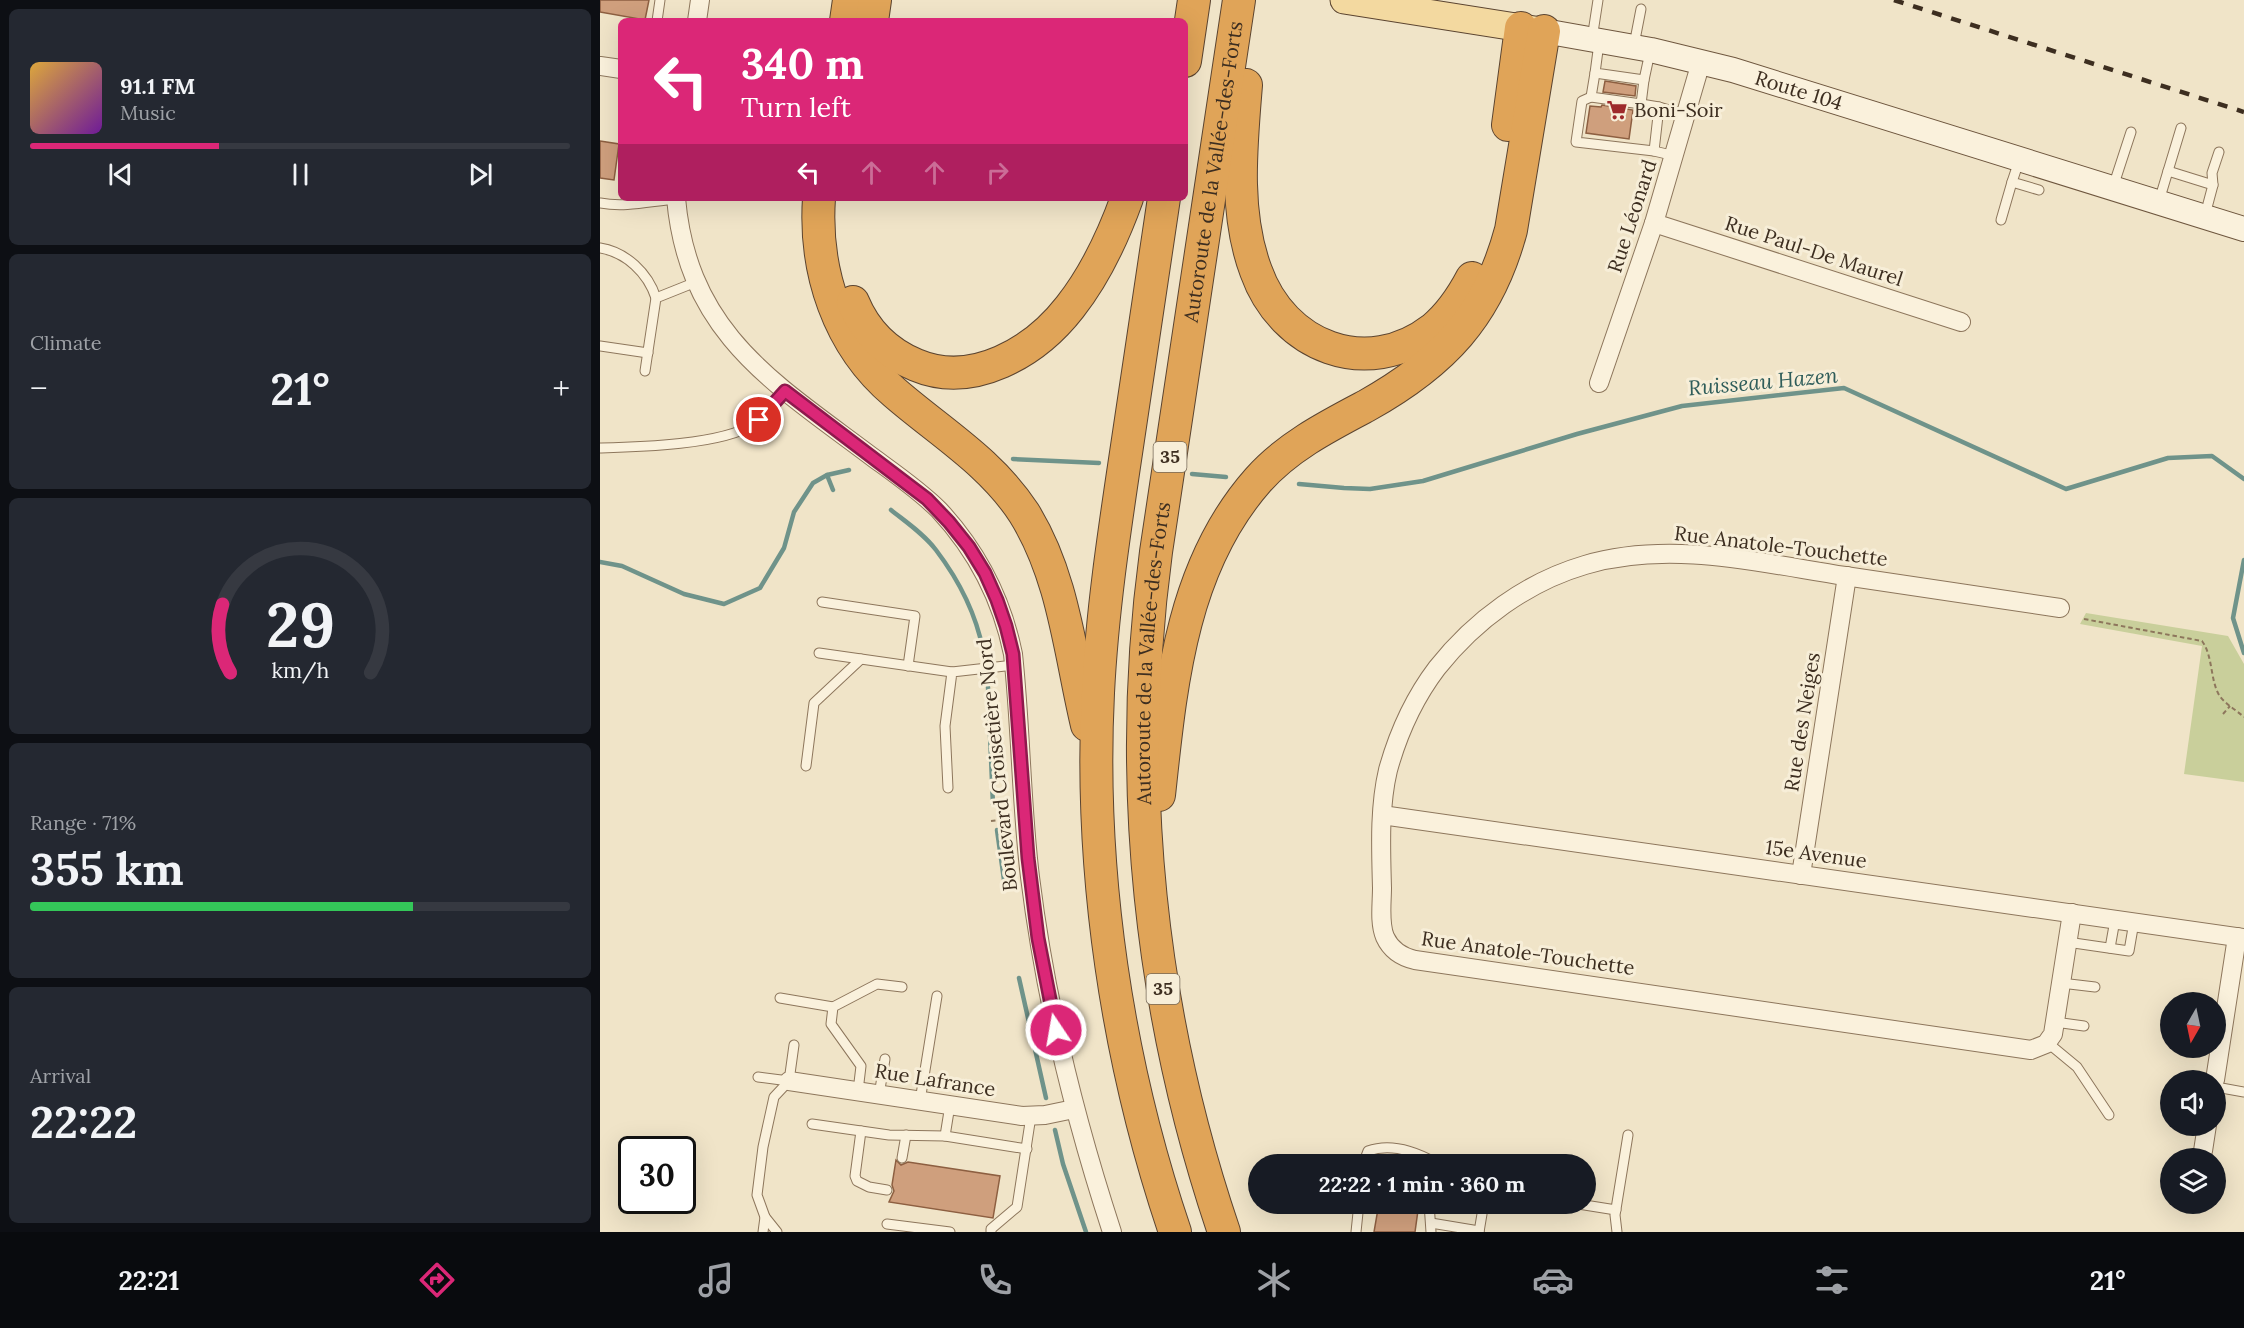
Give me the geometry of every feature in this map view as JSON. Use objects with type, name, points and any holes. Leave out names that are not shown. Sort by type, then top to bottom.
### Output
[{"type":"highway","points":[[846,18],[849,0]]},
{"type":"highway","points":[[872,18],[875,0]]},
{"type":"highway","name":"Autoroute de la Vallée-des-Forts","points":[[1224,1232],[1195,1138],[1163,988],[1149,885],[1142,766],[1148,614],[1160,518],[1242,33],[1239,0]]},
{"type":"highway","points":[[1253,0],[1242,33],[1241,172],[1245,221],[1256,271],[1264,292],[1276,310],[1300,333],[1330,348],[1369,353],[1402,346],[1432,330],[1454,307],[1474,275],[1487,237],[1533,30]]},
{"type":"highway","points":[[1188,32],[1190,12]]},
{"type":"highway","points":[[1149,885],[1176,661],[1194,594],[1216,544],[1236,509],[1258,479],[1272,466],[1316,434],[1383,396],[1422,370],[1451,344],[1474,315],[1497,273],[1511,230],[1533,30]]},
{"type":"highway","points":[[819,201],[819,232],[826,280],[834,307],[851,341],[885,384],[957,441],[996,477],[1016,502],[1034,532],[1056,585],[1065,616],[1074,673],[1098,771]]},
{"type":"highway","points":[[840,201],[838,227],[841,262],[851,298],[867,328],[881,344],[907,361],[936,371],[955,373],[975,371],[995,365],[1035,342],[1053,326],[1070,307],[1093,273],[1114,233],[1126,201]]},
{"type":"highway","name":"35","points":[[1164,201],[1105,605],[1098,695],[1098,771],[1103,882],[1117,996],[1142,1117],[1175,1232]]},
{"type":"main road","name":"Route 104","points":[[1344,0],[1596,40],[1701,62],[1777,83],[2015,170],[2113,189],[2204,217],[2242,226]]},
{"type":"street","points":[[697,18],[700,0]]},
{"type":"street","name":"Rue Léonard","points":[[1599,383],[1654,223],[1701,62]]},
{"type":"street","points":[[600,66],[618,69]]},
{"type":"street","name":"Boulevard Croisetière Nord","points":[[676,201],[683,242],[696,282],[724,332],[753,363],[785,391],[914,488],[949,522],[978,560],[991,585],[1006,626],[1014,665],[1021,785],[1035,917],[1052,1015],[1074,1109],[1112,1232]]},
{"type":"street","name":"Rue Paul-De Maurel","points":[[1654,223],[1961,322]]},
{"type":"street","name":"Rue Anatole-Touchette","points":[[2048,1043],[2036,1050],[2027,1050],[1410,959],[1391,947],[1382,927],[1382,815],[1386,780],[1396,745],[1407,720],[1429,681],[1457,645],[1486,618],[1537,585],[1587,564],[1629,556],[1667,553],[1716,557],[2060,608]]},
{"type":"street","name":"Rue des Neiges","points":[[1801,875],[1846,576]]},
{"type":"street","name":"15e Avenue","points":[[1382,815],[2240,938]]},
{"type":"street","points":[[2048,1043],[2053,1034],[2072,913]]},
{"type":"street","points":[[2217,1070],[2238,974],[2240,938]]},
{"type":"street","name":"Rue Lafrance","points":[[789,1081],[1031,1116],[1074,1109]]},
{"type":"lane","points":[[657,18],[660,0]]},
{"type":"lane","points":[[1591,97],[1595,73],[1598,0]]},
{"type":"lane","points":[[1641,9],[1644,80],[1641,104]]},
{"type":"lane","points":[[1595,73],[1644,80]]},
{"type":"lane","points":[[1675,156],[1654,151],[1576,142],[1582,101],[1591,97],[1659,107],[1686,115]]},
{"type":"lane","points":[[1654,151],[1659,107]]},
{"type":"lane","points":[[2158,203],[2181,128]]},
{"type":"lane","points":[[2113,189],[2131,132]]},
{"type":"lane","points":[[2204,217],[2213,185],[2212,173],[2219,152]]},
{"type":"lane","points":[[2001,220],[2015,170],[2039,190]]},
{"type":"lane","points":[[2168,171],[2213,185]]},
{"type":"lane","points":[[600,203],[613,206],[663,201]]},
{"type":"lane","points":[[600,248],[616,252],[636,267],[648,279],[656,298],[645,371]]},
{"type":"lane","points":[[656,298],[696,282]]},
{"type":"lane","points":[[600,346],[648,353]]},
{"type":"lane","points":[[600,448],[681,443],[739,431],[752,426],[759,420],[785,391]]},
{"type":"lane","points":[[822,602],[915,616],[908,666]]},
{"type":"lane","points":[[819,653],[952,672],[1014,665]]},
{"type":"lane","points":[[806,766],[814,703],[861,659]]},
{"type":"lane","points":[[948,788],[945,726],[952,672]]},
{"type":"lane","points":[[2110,948],[2115,920]]},
{"type":"lane","points":[[2067,942],[2129,951],[2134,922]]},
{"type":"lane","points":[[2061,982],[2096,987]]},
{"type":"lane","points":[[780,998],[833,1007],[877,984],[902,987]]},
{"type":"lane","points":[[920,1101],[937,996]]},
{"type":"lane","points":[[833,1007],[831,1024],[861,1066],[858,1091]]},
{"type":"lane","points":[[2055,1022],[2084,1026]]},
{"type":"lane","points":[[2048,1043],[2077,1067],[2109,1115]]},
{"type":"lane","points":[[777,1232],[765,1217],[757,1195],[767,1122],[774,1097],[789,1081],[794,1045]]},
{"type":"lane","points":[[879,1095],[885,1059]]},
{"type":"lane","points":[[758,1077],[789,1081]]},
{"type":"lane","points":[[2226,1089],[2244,1092]]},
{"type":"lane","points":[[945,1136],[950,1105]]},
{"type":"lane","points":[[991,1232],[991,1229],[1017,1207],[1031,1116]]},
{"type":"lane","points":[[812,1124],[861,1131],[945,1136],[1027,1149]]},
{"type":"lane","points":[[861,1131],[855,1176],[857,1181],[869,1187],[887,1190]]},
{"type":"lane","points":[[902,1158],[906,1135]]},
{"type":"lane","points":[[1617,1232],[1616,1210],[1628,1135]]},
{"type":"lane","points":[[1367,1154],[1386,1147],[1416,1154]]},
{"type":"lane","points":[[1596,1207],[1616,1210]]},
{"type":"lane","points":[[1356,1232],[1358,1214]]},
{"type":"lane","points":[[1431,1228],[1479,1231],[1482,1214]]},
{"type":"lane","points":[[763,1232],[765,1217]]},
{"type":"lane","points":[[888,1224],[950,1232]]},
{"type":"path","points":[[2084,619],[2202,641],[2220,697],[2244,717]]},
{"type":"path","points":[[2223,714],[2230,706]]},
{"type":"green space","points":[[2086,613],[2228,636],[2244,664],[2244,782],[2184,774],[2202,646],[2080,624]]},
{"type":"building","points":[[600,0],[649,0],[645,18],[600,12]]},
{"type":"building","points":[[1605,81],[1636,86],[1635,96],[1603,92]]},
{"type":"building","points":[[1602,105],[1633,110],[1629,139],[1586,133],[1590,106],[1601,107]]},
{"type":"building","points":[[600,141],[618,144],[614,180],[600,178]]},
{"type":"building","points":[[896,1160],[901,1165],[908,1162],[1000,1176],[993,1218],[889,1202],[894,1191],[892,1185]]},
{"type":"building","points":[[1377,1214],[1417,1214],[1415,1232],[1374,1232]]},
{"type":"waterway","name":"Ruisseau Hazen","points":[[1299,484],[1370,489],[1423,481],[1577,434],[1682,406],[1844,388],[2066,489],[2168,458],[2212,456],[2244,479]]},
{"type":"waterway","name":"Ruisseau Hazen","points":[[1013,459],[1099,463]]},
{"type":"waterway","name":"Ruisseau Hazen","points":[[600,562],[622,566],[684,594],[724,604],[760,588],[784,548],[794,512],[813,483],[827,475],[849,470]]},
{"type":"waterway","name":"Ruisseau Hazen","points":[[1192,474],[1226,477]]},
{"type":"waterway","points":[[827,475],[833,490]]},
{"type":"waterway","points":[[891,510],[915,528],[944,561],[971,610],[983,650]]},
{"type":"waterway","name":"Ruisseau Hazen","points":[[2244,560],[2233,618],[2244,653]]},
{"type":"waterway","points":[[988,687],[993,805]]},
{"type":"waterway","points":[[997,830],[1005,887]]},
{"type":"waterway","points":[[1019,978],[1046,1098]]},
{"type":"waterway","points":[[1055,1130],[1063,1164],[1086,1232]]},
{"type":"railway","points":[[1894,0],[2244,112]]},
{"type":"place","name":"Boni-Soir","points":[[1617,110]]},
{"type":"route","points":[[759,420],[785,391],[927,499],[959,534],[985,573],[1002,613],[1013,654],[1028,858],[1038,938],[1056,1030]]}]
